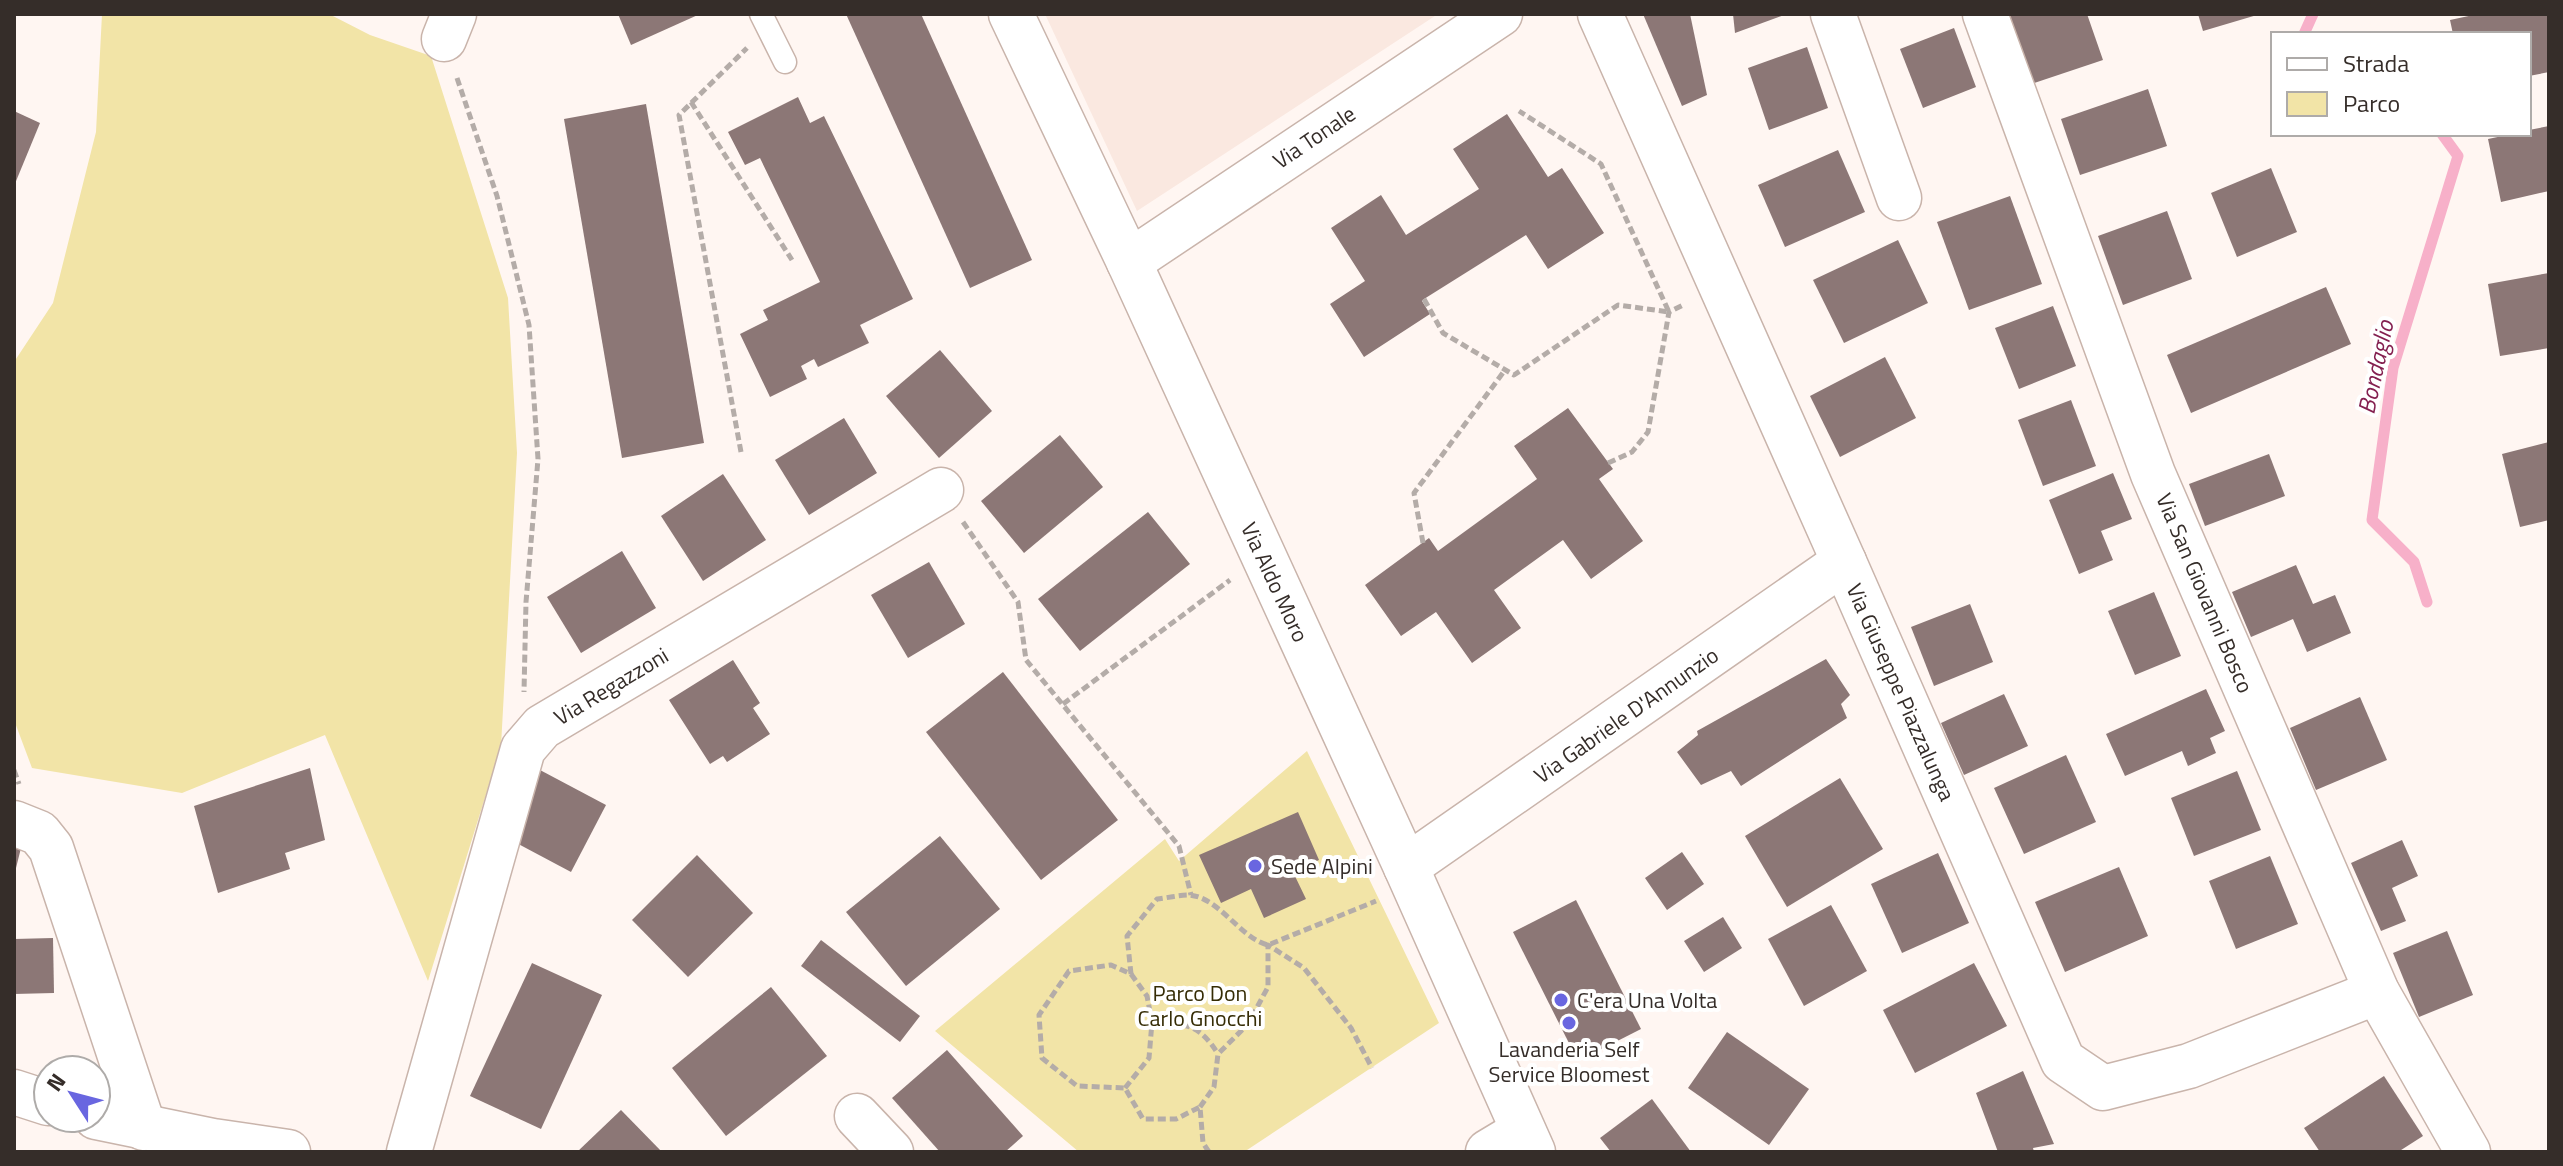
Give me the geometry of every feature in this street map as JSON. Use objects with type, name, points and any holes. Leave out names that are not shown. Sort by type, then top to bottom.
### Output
[{"type":"street","name":"Via Aldo Moro","points":[[1011,14],[1129,262],[1393,883],[1515,1145]]},
{"type":"street","name":"Via Tonale","points":[[1129,262],[1500,14]]},
{"type":"street","name":"Via Giuseppe Piazzalunga","points":[[1600,14],[2063,1061],[2103,1088],[2189,1066],[2377,992]]},
{"type":"street","points":[[1833,14],[1899,198]]},
{"type":"street","name":"Via San Giovanni Bosco","points":[[1985,14],[2153,474],[2377,992],[2468,1152]]},
{"type":"street","name":"Via Regazzoni","points":[[523,749],[542,727],[941,490]]},
{"type":"street","name":"Via Gabriele D'Annunzio","points":[[1393,883],[1844,562]]},
{"type":"street","points":[[409,1152],[523,749]]},
{"type":"street","points":[[14,823],[39,833],[51,848],[144,1128]]},
{"type":"street","points":[[857,1116],[891,1152]]},
{"type":"street","points":[[112,1121],[288,1152]]},
{"type":"lane","points":[[764,21],[785,62]]},
{"type":"path","points":[[741,452],[679,115],[764,21]]},
{"type":"path","points":[[449,26],[497,196],[529,325],[538,459],[526,602],[523,749]]},
{"type":"path","points":[[691,102],[792,260]]},
{"type":"path","points":[[1519,111],[1601,164],[1669,312],[1648,432],[1632,452],[1608,463]]},
{"type":"path","points":[[1424,299],[1443,333],[1514,375],[1618,305],[1669,312],[1721,286]]},
{"type":"path","points":[[1423,543],[1414,493],[1505,370]]},
{"type":"path","points":[[941,490],[1018,602],[1026,660],[1179,846],[1191,895]]},
{"type":"path","points":[[1063,704],[1231,579]]},
{"type":"path","points":[[14,770],[17,778]]},
{"type":"path","points":[[1268,945],[1393,883]]},
{"type":"path","points":[[1131,974],[1127,936],[1157,899],[1191,895],[1223,911],[1257,943],[1268,945],[1304,968],[1351,1028],[1372,1068]]},
{"type":"path","points":[[1125,1088],[1143,1119],[1176,1119],[1200,1107],[1214,1087],[1218,1054],[1248,1024],[1268,987],[1268,945]]},
{"type":"path","points":[[1111,965],[1131,974],[1147,996],[1152,1022],[1149,1058],[1125,1088],[1077,1086],[1042,1058],[1039,1015],[1069,971],[1111,965]]},
{"type":"path","points":[[1152,1022],[1180,1023],[1205,1034],[1218,1054]]},
{"type":"path","points":[[1200,1107],[1203,1143],[1209,1152]]},
{"type":"shaded area","points":[[1045,14],[1438,14],[1137,211]]},
{"type":"green space","points":[[102,14],[329,14],[370,35],[431,56],[508,298],[517,453],[501,746],[428,981],[325,735],[182,793],[32,768],[14,720],[14,362],[53,303],[96,132]]},
{"type":"green space","name":"Parco Don Carlo Gnocchi","points":[[1307,751],[1439,1023],[1244,1152],[1079,1152],[935,1031],[1165,839],[1179,861]]},
{"type":"building","points":[[618,14],[700,14],[631,45]]},
{"type":"building","points":[[846,14],[921,14],[1032,260],[970,288]]},
{"type":"building","points":[[1643,14],[1690,14],[1707,95],[1682,106]]},
{"type":"building","points":[[1733,14],[1787,14],[1735,33]]},
{"type":"building","points":[[2087,14],[2103,60],[2031,84],[2008,16]]},
{"type":"building","points":[[2198,14],[2257,14],[2257,15],[2203,31]]},
{"type":"building","points":[[2478,14],[2549,14],[2549,72],[2531,76],[2531,32],[2453,32],[2450,20]]},
{"type":"building","points":[[1954,28],[1976,87],[1923,108],[1900,49]]},
{"type":"building","points":[[1807,47],[1828,108],[1769,130],[1748,68]]},
{"type":"building","points":[[2148,89],[2167,146],[2080,175],[2061,119]]},
{"type":"building","points":[[798,97],[810,123],[824,116],[913,299],[860,325],[869,343],[818,367],[814,359],[801,366],[807,379],[770,397],[740,334],[768,320],[763,310],[820,282],[760,158],[745,165],[728,132]]},
{"type":"building","points":[[646,104],[704,443],[622,458],[564,119]]},
{"type":"building","points":[[14,111],[40,123],[14,186]]},
{"type":"building","points":[[1507,114],[1548,177],[1562,168],[1604,233],[1548,269],[1526,235],[1424,299],[1422,301],[1430,314],[1364,357],[1330,304],[1365,281],[1331,228],[1381,195],[1406,235],[1479,189],[1453,149]]},
{"type":"building","points":[[2549,126],[2549,191],[2501,202],[2488,139],[2531,136],[2531,130]]},
{"type":"building","points":[[1838,150],[1865,212],[1785,247],[1758,185]]},
{"type":"building","points":[[2271,168],[2297,232],[2237,257],[2211,193]]},
{"type":"building","points":[[2010,196],[2042,284],[1969,310],[1937,222]]},
{"type":"building","points":[[2167,211],[2192,279],[2123,305],[2098,236]]},
{"type":"building","points":[[1898,240],[1928,303],[1844,343],[1813,280]]},
{"type":"building","points":[[2549,273],[2549,348],[2500,356],[2488,284]]},
{"type":"building","points":[[2326,287],[2351,344],[2191,413],[2167,355]]},
{"type":"building","points":[[2053,306],[2076,366],[2019,389],[1995,328]]},
{"type":"building","points":[[940,350],[992,411],[939,458],[886,396]]},
{"type":"building","points":[[1885,357],[1916,418],[1840,457],[1810,396]]},
{"type":"building","points":[[2071,400],[2096,466],[2043,486],[2018,420]]},
{"type":"building","points":[[1568,408],[1613,469],[1599,479],[1643,541],[1591,579],[1563,540],[1494,590],[1521,628],[1472,663],[1436,612],[1401,636],[1365,585],[1429,538],[1438,551],[1537,479],[1514,446]]},
{"type":"building","points":[[844,418],[877,473],[809,515],[775,460]]},
{"type":"building","points":[[1060,435],[1103,487],[1024,553],[981,501]]},
{"type":"building","points":[[2549,442],[2549,520],[2520,527],[2502,454]]},
{"type":"building","points":[[2269,454],[2285,496],[2205,526],[2189,484]]},
{"type":"building","points":[[2113,473],[2132,519],[2101,531],[2113,560],[2079,574],[2049,500]]},
{"type":"building","points":[[723,474],[766,540],[703,581],[661,516]]},
{"type":"building","points":[[1148,512],[1190,564],[1080,651],[1038,599]]},
{"type":"building","points":[[622,551],[656,608],[581,653],[547,597]]},
{"type":"building","points":[[929,562],[965,624],[908,658],[871,595]]},
{"type":"building","points":[[2296,565],[2313,604],[2335,595],[2351,633],[2307,652],[2293,619],[2251,637],[2232,592]]},
{"type":"building","points":[[2154,592],[2181,656],[2135,675],[2108,611]]},
{"type":"building","points":[[1970,604],[1993,662],[1934,686],[1911,627]]},
{"type":"building","points":[[1826,659],[1850,695],[1841,704],[1847,718],[1741,786],[1731,771],[1701,785],[1677,752],[1698,735],[1697,731]]},
{"type":"building","points":[[733,660],[760,703],[753,708],[770,734],[727,762],[723,756],[710,764],[669,700]]},
{"type":"building","points":[[1003,672],[1118,820],[1041,880],[926,732]]},
{"type":"building","points":[[2206,689],[2225,731],[2210,738],[2216,753],[2188,766],[2182,751],[2125,776],[2106,734]]},
{"type":"building","points":[[2004,694],[2028,746],[1964,775],[1941,723]]},
{"type":"building","points":[[2360,697],[2387,760],[2316,790],[2290,728]]},
{"type":"building","points":[[2066,755],[2096,822],[2024,854],[1994,788]]},
{"type":"building","points":[[310,768],[325,840],[285,853],[290,869],[218,893],[194,806]]},
{"type":"building","points":[[540,770],[606,805],[571,872],[505,837]]},
{"type":"building","points":[[2237,771],[2261,830],[2194,856],[2171,798]]},
{"type":"building","points":[[1840,778],[1883,849],[1787,907],[1745,836]]},
{"type":"building","name":"Sede Alpini","points":[[1298,812],[1319,860],[1293,872],[1306,899],[1264,918],[1251,889],[1221,903],[1199,855]]},
{"type":"building","points":[[940,836],[1000,909],[906,986],[846,912]]},
{"type":"building","points":[[2402,840],[2418,876],[2392,888],[2406,921],[2381,931],[2351,863]]},
{"type":"building","points":[[14,842],[22,844],[15,872],[14,872]]},
{"type":"building","points":[[1682,852],[1704,884],[1667,910],[1645,878]]},
{"type":"building","points":[[1938,853],[1969,923],[1902,953],[1871,884]]},
{"type":"building","points":[[697,855],[753,913],[688,977],[632,920]]},
{"type":"building","points":[[2270,856],[2298,924],[2236,949],[2209,881]]},
{"type":"building","points":[[2119,867],[2148,936],[2065,972],[2035,902]]},
{"type":"building","points":[[1576,900],[1641,1029],[1578,1061],[1513,932]]},
{"type":"building","points":[[1831,905],[1867,971],[1804,1006],[1768,939]]},
{"type":"building","points":[[1723,917],[1742,948],[1704,972],[1684,941]]},
{"type":"building","points":[[2447,931],[2473,995],[2419,1017],[2393,953]]},
{"type":"building","points":[[53,938],[54,993],[14,994],[14,939]]},
{"type":"building","points":[[821,940],[920,1016],[900,1042],[801,966]]},
{"type":"building","points":[[532,963],[602,995],[541,1129],[470,1096]]},
{"type":"building","points":[[1974,963],[2007,1026],[1915,1073],[1883,1010]]},
{"type":"building","points":[[771,987],[827,1056],[726,1136],[672,1068]]},
{"type":"building","points":[[1727,1032],[1809,1089],[1769,1145],[1688,1088]]},
{"type":"building","points":[[947,1050],[1023,1136],[1005,1152],[940,1152],[892,1098]]},
{"type":"building","points":[[2023,1071],[2054,1144],[2033,1148],[2034,1152],[1998,1152],[1976,1093]]},
{"type":"building","points":[[2384,1076],[2423,1136],[2398,1152],[2320,1152],[2304,1128]]},
{"type":"building","points":[[1652,1099],[1691,1152],[1611,1152],[1600,1138]]},
{"type":"building","points":[[621,1110],[662,1152],[577,1152]]},
{"type":"waterway","name":"Bondaglio","points":[[2305,32],[2313,14]]},
{"type":"waterway","name":"Bondaglio","points":[[2427,602],[2414,562],[2372,520],[2393,368],[2458,156],[2443,136]]},
{"type":"place","name":"Sede Alpini","points":[[1255,866]]},
{"type":"place","name":"C'era Una Volta","points":[[1561,1000]]},
{"type":"place","name":"Lavanderia Self Service Bloomest","points":[[1569,1023]]}]
